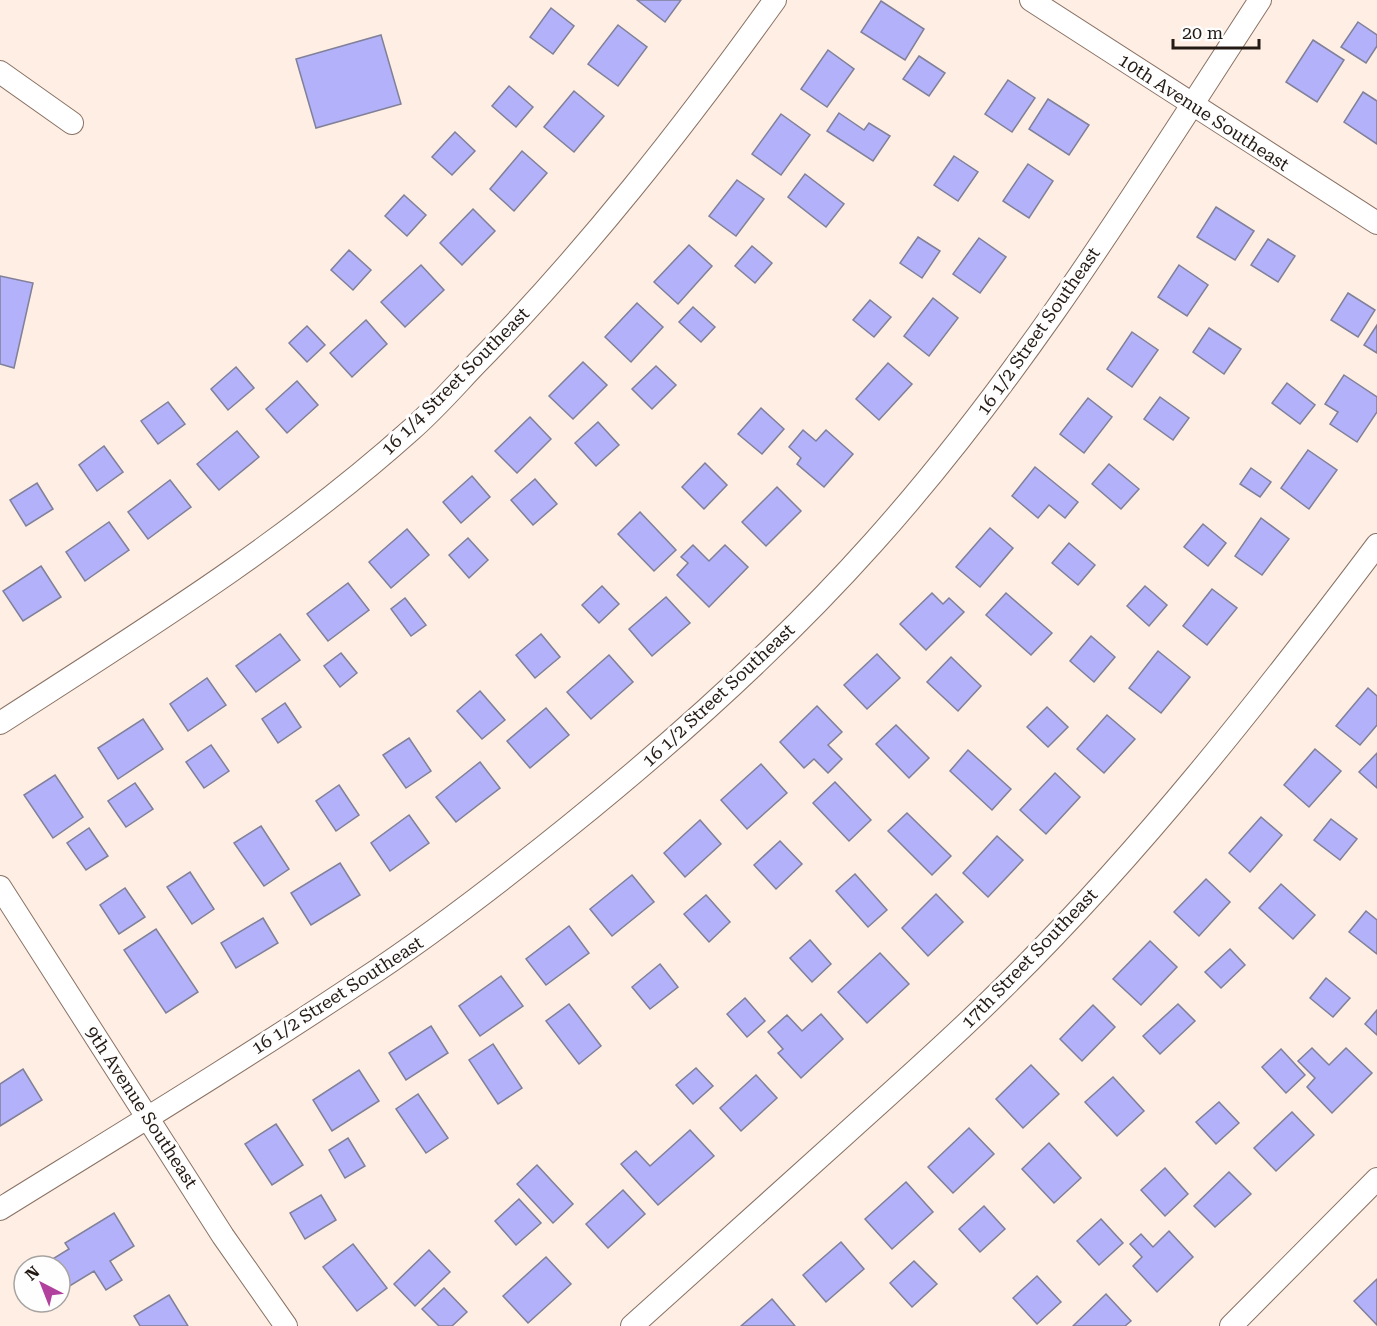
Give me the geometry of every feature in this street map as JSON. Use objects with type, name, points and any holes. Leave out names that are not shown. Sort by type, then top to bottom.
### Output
[{"type":"street","name":"16 1/4 Street Southeast","points":[[0,723],[247,561],[339,490],[412,429],[513,327],[592,237],[665,149],[776,0]]},
{"type":"street","name":"10th Avenue Southeast","points":[[1031,0],[1377,223]]},
{"type":"street","name":"16 1/2 Street Southeast","points":[[0,1209],[363,980],[447,921],[608,795],[699,717],[781,641],[874,542],[974,421],[1065,298],[1260,0]]},
{"type":"street","points":[[0,72],[72,123]]},
{"type":"street","name":"17th Street Southeast","points":[[633,1326],[1003,988],[1101,884],[1188,784],[1305,639],[1377,545]]},
{"type":"street","name":"9th Avenue Southeast","points":[[0,887],[223,1236],[286,1326]]},
{"type":"street","points":[[1231,1326],[1377,1179]]},
{"type":"building","points":[[637,0],[681,0],[665,22]]},
{"type":"building","points":[[881,1],[924,29],[905,60],[861,32]]},
{"type":"building","points":[[551,8],[574,26],[553,54],[530,37]]},
{"type":"building","points":[[1358,22],[1377,35],[1377,46],[1366,63],[1341,47]]},
{"type":"building","points":[[618,25],[647,47],[618,86],[588,64]]},
{"type":"building","points":[[381,35],[401,104],[316,128],[296,59]]},
{"type":"building","points":[[1313,40],[1344,60],[1317,102],[1286,82]]},
{"type":"building","points":[[828,50],[854,69],[827,107],[801,89]]},
{"type":"building","points":[[919,56],[945,73],[929,96],[903,79]]},
{"type":"building","points":[[1008,80],[1035,98],[1012,132],[985,114]]},
{"type":"building","points":[[509,86],[533,107],[516,127],[492,106]]},
{"type":"building","points":[[574,91],[604,116],[574,152],[544,127]]},
{"type":"building","points":[[1363,92],[1377,101],[1377,144],[1344,122]]},
{"type":"building","points":[[1048,99],[1089,125],[1069,155],[1029,129]]},
{"type":"building","points":[[839,113],[864,130],[869,123],[890,136],[873,161],[827,131]]},
{"type":"building","points":[[781,114],[810,135],[781,175],[752,154]]},
{"type":"building","points":[[455,132],[475,151],[452,175],[432,157]]},
{"type":"building","points":[[522,151],[547,173],[514,211],[490,189]]},
{"type":"building","points":[[954,156],[978,172],[958,201],[934,185]]},
{"type":"building","points":[[1028,164],[1053,181],[1029,218],[1003,201]]},
{"type":"building","points":[[805,174],[844,204],[826,227],[788,197]]},
{"type":"building","points":[[737,180],[764,199],[736,236],[709,216]]},
{"type":"building","points":[[404,195],[426,215],[407,236],[385,216]]},
{"type":"building","points":[[1216,207],[1254,231],[1235,260],[1197,237]]},
{"type":"building","points":[[473,209],[495,231],[462,265],[440,243]]},
{"type":"building","points":[[918,237],[940,251],[922,278],[900,263]]},
{"type":"building","points":[[979,238],[1006,257],[980,293],[953,274]]},
{"type":"building","points":[[1268,239],[1295,256],[1278,282],[1251,265]]},
{"type":"building","points":[[689,245],[712,266],[678,304],[654,282]]},
{"type":"building","points":[[752,246],[772,263],[755,283],[735,266]]},
{"type":"building","points":[[349,250],[371,270],[353,290],[331,270]]},
{"type":"building","points":[[421,265],[444,290],[405,327],[381,302]]},
{"type":"building","points":[[1179,265],[1208,285],[1187,316],[1158,297]]},
{"type":"building","points":[[0,276],[33,283],[14,368],[0,364]]},
{"type":"building","points":[[1348,293],[1375,310],[1358,337],[1331,320]]},
{"type":"building","points":[[933,298],[958,318],[929,356],[904,336]]},
{"type":"building","points":[[870,300],[891,317],[874,337],[853,320]]},
{"type":"building","points":[[637,303],[663,327],[631,362],[605,337]]},
{"type":"building","points":[[693,307],[715,327],[701,342],[679,322]]},
{"type":"building","points":[[366,320],[387,344],[352,377],[330,353]]},
{"type":"building","points":[[1377,325],[1377,353],[1364,345]]},
{"type":"building","points":[[307,326],[325,345],[307,362],[289,343]]},
{"type":"building","points":[[1209,328],[1241,349],[1224,374],[1193,352]]},
{"type":"building","points":[[1132,332],[1158,350],[1132,387],[1107,369]]},
{"type":"building","points":[[583,362],[607,385],[573,419],[549,396]]},
{"type":"building","points":[[888,363],[912,384],[879,420],[856,399]]},
{"type":"building","points":[[656,366],[676,385],[652,409],[632,389]]},
{"type":"building","points":[[236,367],[254,388],[228,410],[211,389]]},
{"type":"building","points":[[1344,375],[1377,397],[1377,412],[1357,442],[1330,424],[1338,412],[1325,404]]},
{"type":"building","points":[[297,381],[318,405],[287,433],[266,409]]},
{"type":"building","points":[[1287,383],[1315,405],[1300,424],[1272,403]]},
{"type":"building","points":[[1160,397],[1189,418],[1173,440],[1144,419]]},
{"type":"building","points":[[1088,398],[1112,417],[1084,453],[1060,434]]},
{"type":"building","points":[[168,402],[185,424],[158,444],[141,421]]},
{"type":"building","points":[[761,408],[784,429],[762,454],[738,434]]},
{"type":"building","points":[[530,417],[551,439],[517,473],[495,451]]},
{"type":"building","points":[[598,422],[619,445],[596,466],[575,443]]},
{"type":"building","points":[[803,430],[816,441],[826,430],[853,454],[824,487],[797,464],[801,458],[789,447]]},
{"type":"building","points":[[237,431],[259,457],[219,490],[197,464]]},
{"type":"building","points":[[104,446],[123,472],[97,491],[79,465]]},
{"type":"building","points":[[1308,450],[1337,470],[1309,509],[1281,488]]},
{"type":"building","points":[[705,463],[727,485],[704,509],[682,487]]},
{"type":"building","points":[[1109,464],[1139,489],[1121,509],[1092,484]]},
{"type":"building","points":[[1035,467],[1078,502],[1065,518],[1049,505],[1038,518],[1012,496]]},
{"type":"building","points":[[1251,468],[1271,482],[1260,497],[1240,484]]},
{"type":"building","points":[[472,476],[490,497],[461,523],[443,502]]},
{"type":"building","points":[[535,479],[557,504],[533,525],[511,500]]},
{"type":"building","points":[[170,480],[191,507],[148,539],[128,512]]},
{"type":"building","points":[[37,483],[53,509],[26,526],[10,500]]},
{"type":"building","points":[[777,487],[801,511],[766,546],[742,522]]},
{"type":"building","points":[[640,512],[676,550],[654,571],[618,534]]},
{"type":"building","points":[[1261,518],[1289,539],[1262,575],[1235,556]]},
{"type":"building","points":[[109,522],[129,550],[85,581],[66,552]]},
{"type":"building","points":[[1203,524],[1226,543],[1208,566],[1184,547]]},
{"type":"building","points":[[990,528],[1013,548],[980,587],[956,567]]},
{"type":"building","points":[[407,529],[429,555],[391,588],[369,562]]},
{"type":"building","points":[[468,538],[488,560],[469,578],[449,555]]},
{"type":"building","points":[[1069,543],[1095,565],[1078,585],[1052,563]]},
{"type":"building","points":[[693,545],[709,561],[725,545],[748,567],[709,607],[677,575],[688,563],[681,557]]},
{"type":"building","points":[[41,566],[61,597],[23,621],[3,591]]},
{"type":"building","points":[[348,583],[369,610],[328,641],[307,614]]},
{"type":"building","points":[[602,586],[619,604],[599,623],[582,605]]},
{"type":"building","points":[[1145,586],[1167,605],[1149,626],[1127,606]]},
{"type":"building","points":[[1212,589],[1237,608],[1207,645],[1183,626]]},
{"type":"building","points":[[932,593],[943,604],[949,598],[964,612],[926,650],[900,624]]},
{"type":"building","points":[[1006,593],[1052,633],[1031,655],[986,615]]},
{"type":"building","points":[[666,597],[690,623],[652,656],[629,629]]},
{"type":"building","points":[[405,598],[426,625],[411,636],[391,609]]},
{"type":"building","points":[[280,634],[300,660],[256,692],[236,666]]},
{"type":"building","points":[[541,634],[560,657],[535,678],[516,655]]},
{"type":"building","points":[[1091,636],[1115,657],[1094,682],[1070,661]]},
{"type":"building","points":[[1158,651],[1190,677],[1161,713],[1129,688]]},
{"type":"building","points":[[341,653],[357,673],[340,687],[324,666]]},
{"type":"building","points":[[877,654],[900,678],[867,709],[844,685]]},
{"type":"building","points":[[609,655],[633,682],[591,719],[567,692]]},
{"type":"building","points":[[951,657],[981,686],[958,711],[927,682]]},
{"type":"building","points":[[207,678],[226,705],[188,731],[170,704]]},
{"type":"building","points":[[1368,688],[1377,696],[1377,725],[1360,745],[1336,726]]},
{"type":"building","points":[[480,691],[505,720],[482,739],[457,711]]},
{"type":"building","points":[[285,703],[301,727],[278,743],[262,719]]},
{"type":"building","points":[[817,706],[842,732],[828,745],[842,759],[828,773],[814,759],[804,768],[780,742]]},
{"type":"building","points":[[1047,707],[1068,727],[1048,747],[1027,727]]},
{"type":"building","points":[[546,708],[569,735],[530,768],[507,741]]},
{"type":"building","points":[[1107,715],[1135,739],[1104,773],[1077,749]]},
{"type":"building","points":[[143,719],[163,749],[118,779],[98,748]]},
{"type":"building","points":[[896,725],[929,758],[909,778],[876,744]]},
{"type":"building","points":[[409,738],[431,771],[406,788],[383,755]]},
{"type":"building","points":[[211,745],[229,771],[204,788],[186,762]]},
{"type":"building","points":[[1315,749],[1341,771],[1309,807],[1284,785]]},
{"type":"building","points":[[968,750],[1011,789],[992,810],[950,771]]},
{"type":"building","points":[[1377,753],[1377,788],[1359,772]]},
{"type":"building","points":[[480,762],[500,788],[456,822],[436,797]]},
{"type":"building","points":[[761,764],[787,793],[747,829],[721,800]]},
{"type":"building","points":[[1055,773],[1080,797],[1046,834],[1020,810]]},
{"type":"building","points":[[55,775],[83,817],[53,838],[24,795]]},
{"type":"building","points":[[835,782],[871,820],[849,841],[813,803]]},
{"type":"building","points":[[135,783],[153,809],[126,827],[108,801]]},
{"type":"building","points":[[339,785],[359,815],[336,831],[316,801]]},
{"type":"building","points":[[907,813],[951,856],[932,875],[888,831]]},
{"type":"building","points":[[409,815],[429,843],[390,871],[371,843]]},
{"type":"building","points":[[1261,817],[1282,835],[1250,872],[1229,853]]},
{"type":"building","points":[[1331,819],[1357,839],[1340,860],[1314,840]]},
{"type":"building","points":[[700,820],[721,844],[685,877],[664,853]]},
{"type":"building","points":[[261,826],[289,869],[264,886],[234,843]]},
{"type":"building","points":[[89,828],[108,856],[86,870],[67,843]]},
{"type":"building","points":[[997,836],[1023,860],[988,897],[963,873]]},
{"type":"building","points":[[780,841],[802,864],[776,889],[754,865]]},
{"type":"building","points":[[340,863],[360,895],[311,925],[291,893]]},
{"type":"building","points":[[190,872],[214,909],[192,924],[167,887]]},
{"type":"building","points":[[855,874],[887,910],[868,927],[836,891]]},
{"type":"building","points":[[632,875],[654,902],[612,936],[590,909]]},
{"type":"building","points":[[1206,879],[1230,902],[1199,936],[1174,912]]},
{"type":"building","points":[[1281,884],[1315,915],[1293,939],[1259,908]]},
{"type":"building","points":[[125,888],[145,917],[119,934],[100,905]]},
{"type":"building","points":[[936,894],[963,922],[928,956],[902,928]]},
{"type":"building","points":[[706,895],[730,922],[709,942],[684,914]]},
{"type":"building","points":[[1366,911],[1377,920],[1377,954],[1349,932]]},
{"type":"building","points":[[263,918],[278,943],[236,968],[221,943]]},
{"type":"building","points":[[569,926],[589,953],[546,985],[526,959]]},
{"type":"building","points":[[156,929],[198,992],[166,1013],[124,950]]},
{"type":"building","points":[[810,940],[831,964],[812,982],[790,958]]},
{"type":"building","points":[[1150,941],[1177,967],[1141,1005],[1113,979]]},
{"type":"building","points":[[1230,949],[1245,965],[1221,988],[1205,972]]},
{"type":"building","points":[[880,953],[909,984],[867,1023],[838,992]]},
{"type":"building","points":[[660,964],[678,987],[650,1009],[632,987]]},
{"type":"building","points":[[501,976],[523,1006],[480,1036],[459,1006]]},
{"type":"building","points":[[1326,978],[1350,998],[1333,1017],[1310,998]]},
{"type":"building","points":[[745,998],[765,1021],[747,1037],[727,1014]]},
{"type":"building","points":[[569,1004],[601,1046],[579,1064],[546,1021]]},
{"type":"building","points":[[1178,1004],[1195,1021],[1160,1054],[1143,1036]]},
{"type":"building","points":[[1093,1005],[1115,1027],[1082,1061],[1060,1039]]},
{"type":"building","points":[[1377,1010],[1377,1035],[1365,1024]]},
{"type":"building","points":[[821,1014],[843,1039],[801,1078],[778,1053],[783,1049],[768,1032],[787,1015],[802,1031]]},
{"type":"building","points":[[431,1026],[448,1053],[406,1080],[389,1053]]},
{"type":"building","points":[[493,1044],[522,1088],[498,1104],[469,1060]]},
{"type":"building","points":[[1312,1048],[1329,1065],[1346,1048],[1372,1073],[1332,1113],[1307,1087],[1315,1078],[1298,1061]]},
{"type":"building","points":[[1281,1049],[1305,1075],[1286,1093],[1262,1067]]},
{"type":"building","points":[[1031,1065],[1059,1094],[1023,1128],[996,1099]]},
{"type":"building","points":[[696,1068],[713,1086],[693,1104],[676,1085]]},
{"type":"building","points":[[23,1069],[42,1100],[0,1126],[0,1084]]},
{"type":"building","points":[[359,1070],[379,1101],[332,1131],[313,1100]]},
{"type":"building","points":[[756,1075],[777,1098],[741,1131],[720,1108]]},
{"type":"building","points":[[1113,1077],[1144,1111],[1117,1136],[1085,1102]]},
{"type":"building","points":[[418,1094],[448,1138],[426,1153],[396,1109]]},
{"type":"building","points":[[1219,1102],[1239,1123],[1216,1144],[1196,1122]]},
{"type":"building","points":[[1292,1112],[1314,1135],[1276,1171],[1254,1148]]},
{"type":"building","points":[[276,1124],[303,1165],[272,1185],[245,1144]]},
{"type":"building","points":[[969,1128],[994,1154],[953,1193],[928,1167]]},
{"type":"building","points":[[690,1130],[714,1156],[658,1205],[621,1164],[636,1151],[650,1166]]},
{"type":"building","points":[[348,1138],[365,1166],[345,1178],[329,1150]]},
{"type":"building","points":[[1049,1143],[1081,1178],[1054,1203],[1022,1169]]},
{"type":"building","points":[[537,1165],[573,1204],[553,1223],[517,1184]]},
{"type":"building","points":[[1165,1168],[1188,1194],[1165,1216],[1141,1190]]},
{"type":"building","points":[[1229,1172],[1251,1194],[1215,1227],[1194,1206]]},
{"type":"building","points":[[906,1182],[933,1212],[892,1249],[865,1219]]},
{"type":"building","points":[[623,1190],[645,1214],[608,1248],[586,1224]]},
{"type":"building","points":[[321,1195],[336,1220],[305,1239],[290,1213]]},
{"type":"building","points":[[519,1199],[541,1223],[516,1245],[495,1221]]},
{"type":"building","points":[[984,1206],[1005,1229],[980,1252],[959,1229]]},
{"type":"building","points":[[114,1213],[134,1246],[110,1261],[122,1280],[106,1290],[94,1271],[72,1284],[72,1254],[61,1254],[69,1249],[65,1243]]},
{"type":"building","points":[[1101,1219],[1123,1243],[1099,1265],[1077,1241]]},
{"type":"building","points":[[1169,1231],[1193,1257],[1157,1292],[1133,1266],[1142,1257],[1130,1244],[1141,1234],[1153,1247]]},
{"type":"building","points":[[841,1242],[864,1269],[826,1302],[803,1275]]},
{"type":"building","points":[[353,1244],[387,1288],[357,1311],[323,1267]]},
{"type":"building","points":[[429,1250],[450,1272],[415,1306],[394,1284]]},
{"type":"building","points":[[546,1257],[571,1284],[528,1323],[503,1296]]},
{"type":"building","points":[[914,1261],[937,1284],[912,1307],[890,1283]]},
{"type":"building","points":[[1037,1276],[1061,1302],[1037,1324],[1013,1298]]},
{"type":"building","points":[[1377,1279],[1377,1325],[1354,1301]]},
{"type":"building","points":[[444,1288],[467,1312],[452,1326],[439,1326],[422,1309]]},
{"type":"building","points":[[1106,1294],[1131,1321],[1125,1326],[1073,1326]]},
{"type":"building","points":[[169,1295],[188,1326],[140,1326],[134,1316]]},
{"type":"building","points":[[772,1299],[795,1326],[741,1326]]}]
